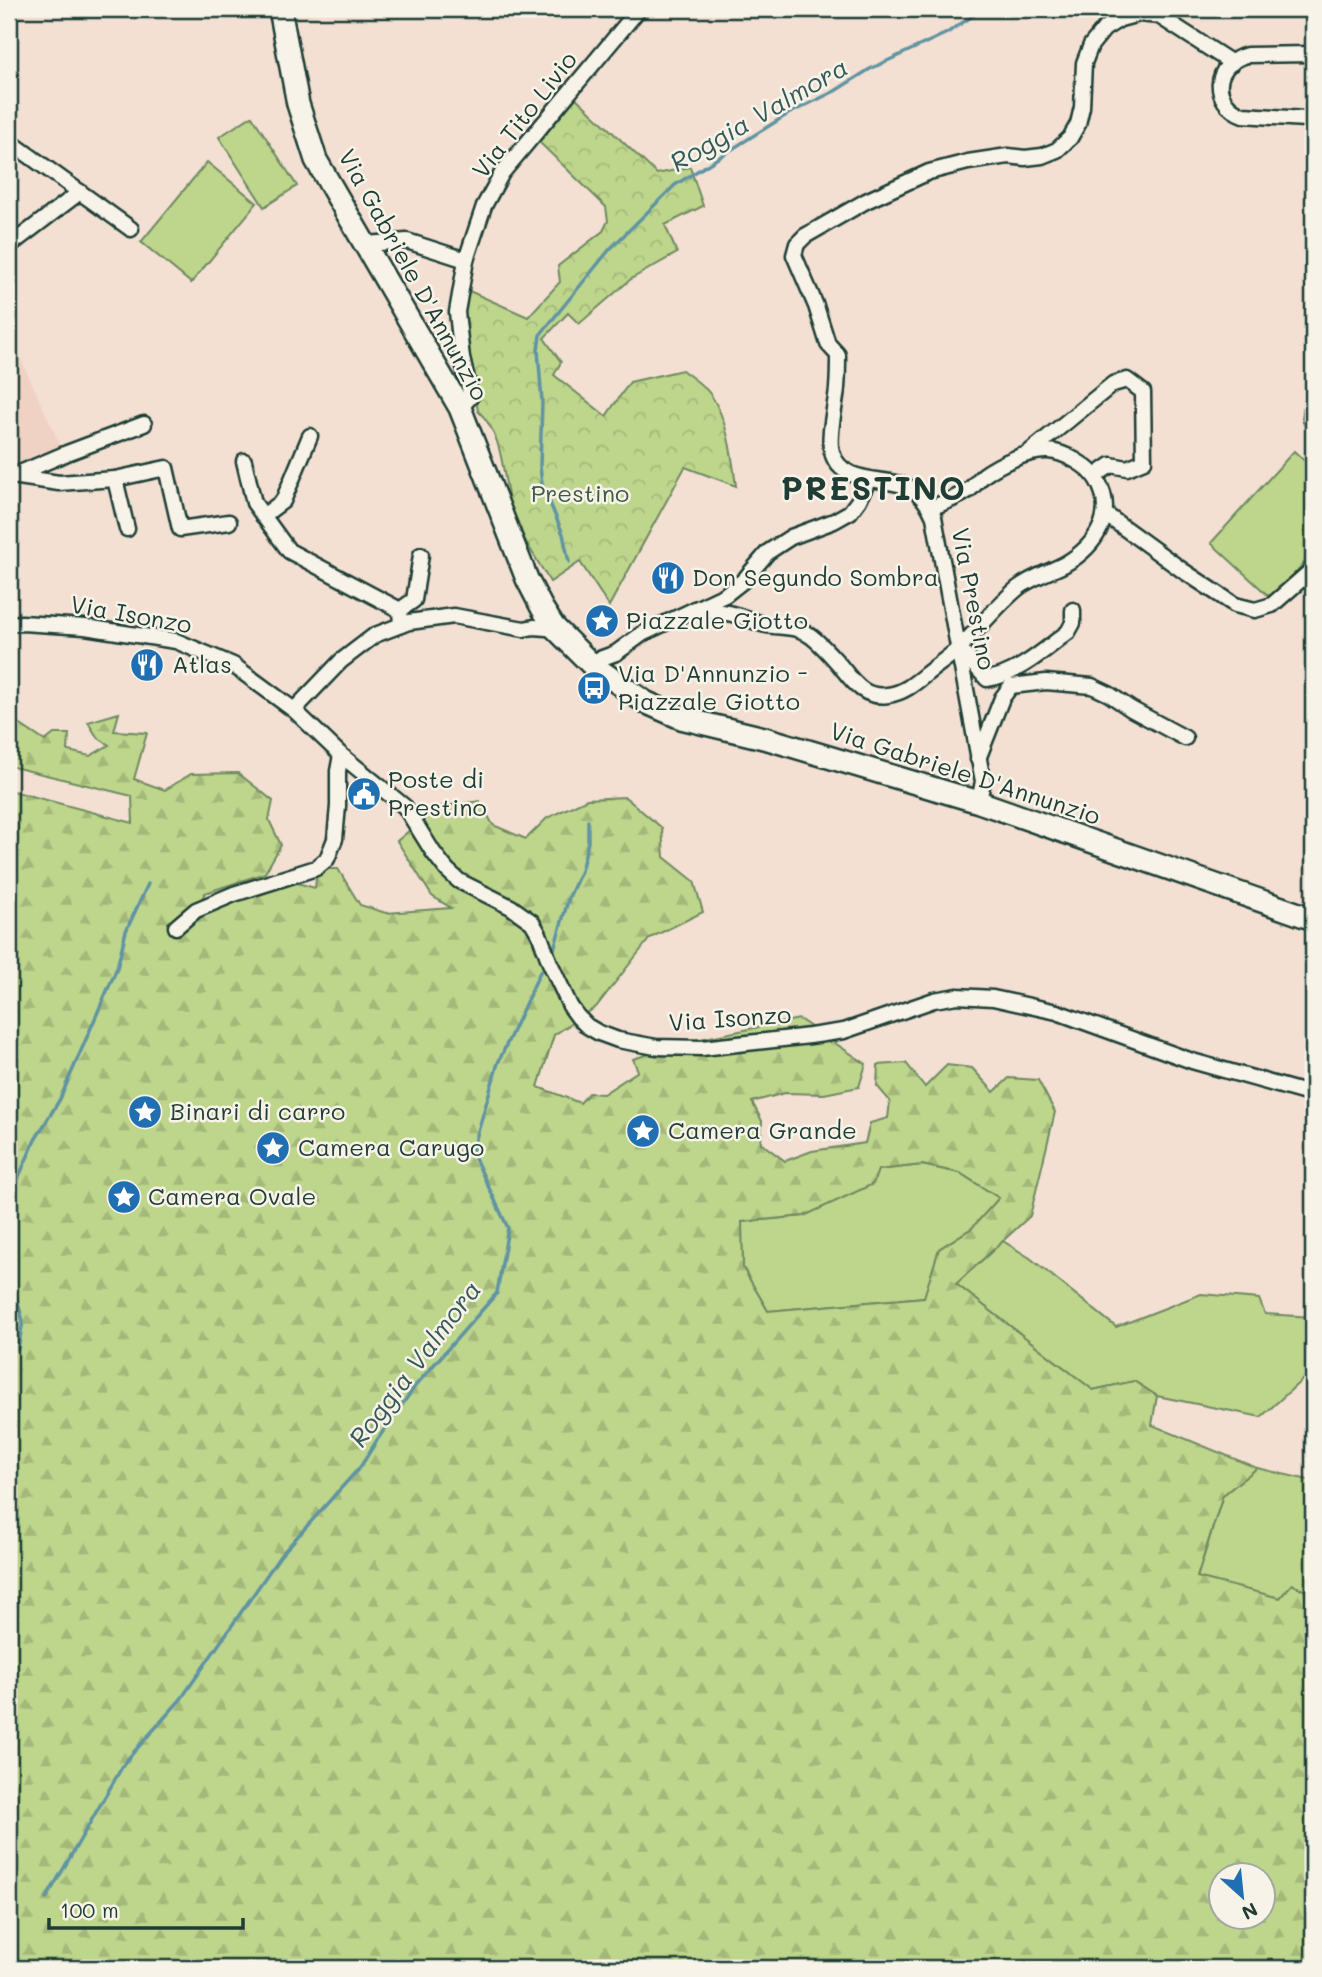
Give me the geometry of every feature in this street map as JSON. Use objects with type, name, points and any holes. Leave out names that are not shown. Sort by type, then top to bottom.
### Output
[{"type":"main road","name":"Via Gabriele D'Annunzio","points":[[280,9],[298,104],[316,160],[460,408],[521,561],[538,623],[576,643]]},
{"type":"main road","name":"Via Gabriele D'Annunzio","points":[[521,561],[551,599],[576,643],[596,666],[645,702],[681,718],[768,739],[979,802],[1313,919]]},
{"type":"street","name":"Via Tito Livio","points":[[460,408],[471,397],[462,358],[457,312],[466,260],[484,206],[502,173],[639,9]]},
{"type":"street","name":"Via Prestino","points":[[979,802],[983,781],[934,517],[921,496],[909,486],[869,479],[846,471],[837,463],[831,442],[838,355],[828,344],[816,306],[793,255],[797,244],[805,236],[866,201],[929,172],[1008,156],[1042,156],[1057,150],[1070,138],[1078,124],[1082,107],[1084,63],[1091,45],[1104,29],[1120,19],[1139,14],[1159,16],[1232,63]]},
{"type":"street","points":[[1313,54],[1247,55],[1238,58],[1224,70],[1219,88],[1227,106],[1242,116],[1313,121]]},
{"type":"street","points":[[9,141],[131,229]]},
{"type":"street","points":[[9,246],[80,192]]},
{"type":"street","points":[[365,244],[407,241],[466,260]]},
{"type":"street","points":[[1026,455],[1113,384],[1128,380],[1143,392],[1143,461],[1127,468],[1111,465],[1095,476]]},
{"type":"street","points":[[1313,400],[1313,423]]},
{"type":"street","points":[[11,477],[144,425]]},
{"type":"street","points":[[263,516],[283,501],[310,436]]},
{"type":"street","points":[[694,609],[736,615],[757,623],[804,632],[865,692],[875,696],[897,693],[911,686],[959,648],[1020,586],[1066,563],[1085,549],[1098,533],[1105,514],[1106,500],[1095,476],[1082,465],[1066,456],[1048,451],[1004,463],[970,489],[930,508]]},
{"type":"street","points":[[244,461],[254,503],[289,551],[400,618],[409,622],[454,616],[538,623],[548,635],[576,643]]},
{"type":"street","points":[[11,477],[59,483],[115,479],[166,468],[180,529],[229,522]]},
{"type":"street","points":[[115,479],[127,529]]},
{"type":"street","points":[[596,666],[642,634],[724,594],[744,580],[768,552],[791,537],[850,512],[869,479]]},
{"type":"street","points":[[1105,514],[1235,605],[1255,610],[1272,605],[1313,569]]},
{"type":"street","points":[[294,710],[341,661],[400,618],[414,600],[421,555]]},
{"type":"street","points":[[959,648],[987,679],[999,678],[1068,632],[1073,623],[1073,610]]},
{"type":"street","name":"Via Isonzo","points":[[9,624],[85,627],[176,641],[233,665],[294,710],[341,755],[405,807],[433,852],[459,881],[511,907],[532,922],[540,934],[570,1006],[578,1017],[599,1033],[618,1040],[656,1047],[702,1048],[810,1036],[844,1031],[934,1000],[957,996],[993,998],[1057,1012],[1192,1061],[1313,1095]]},
{"type":"street","points":[[978,760],[1002,698],[1011,686],[1046,682],[1091,686],[1185,738]]},
{"type":"street","points":[[176,927],[196,910],[234,894],[316,868],[327,859],[335,839],[341,755]]},
{"type":"shaded area","points":[[9,333],[63,451],[9,474]]},
{"type":"green space","name":"Prestino","points":[[576,98],[657,174],[690,167],[703,206],[665,225],[677,253],[631,279],[579,324],[568,313],[544,338],[561,362],[554,375],[606,416],[630,382],[682,370],[705,388],[717,405],[728,439],[736,486],[685,467],[609,606],[580,562],[550,582],[524,539],[512,511],[495,436],[478,411],[465,340],[467,290],[528,317],[560,282],[558,266],[603,231],[608,221],[606,207],[539,142]]},
{"type":"green space","points":[[252,116],[297,186],[264,207],[219,137]]},
{"type":"green space","points":[[207,162],[257,203],[191,283],[141,242]]},
{"type":"green space","points":[[1294,451],[1313,469],[1313,553],[1272,599],[1211,543]]},
{"type":"green space","points":[[119,713],[114,731],[147,733],[134,779],[165,790],[191,774],[238,773],[273,801],[269,820],[281,845],[265,873],[205,893],[189,922],[214,904],[290,881],[315,888],[317,869],[338,869],[360,905],[386,913],[451,908],[432,896],[397,841],[437,807],[480,801],[493,825],[526,839],[547,818],[587,799],[625,797],[662,828],[664,857],[694,881],[703,912],[650,938],[596,1007],[554,1035],[538,1087],[580,1103],[589,1093],[603,1094],[638,1071],[633,1059],[695,1040],[799,1019],[866,1064],[859,1087],[824,1094],[785,1093],[752,1102],[762,1121],[761,1143],[785,1161],[812,1151],[865,1143],[870,1123],[888,1118],[890,1101],[877,1086],[878,1065],[906,1063],[925,1087],[947,1065],[972,1068],[994,1092],[1009,1078],[1038,1080],[1055,1112],[1030,1216],[956,1284],[1093,1390],[1134,1381],[1157,1396],[1152,1425],[1257,1468],[1223,1495],[1197,1577],[1280,1598],[1292,1584],[1313,1595],[1313,1968],[9,1968],[9,790],[133,823],[132,796],[9,766],[9,743],[19,724],[45,741],[54,734],[69,734],[68,751],[90,756],[109,745],[97,737],[88,722]],"holes":[[[922,1165],[960,1173],[999,1198],[972,1228],[939,1249],[924,1297],[768,1311],[743,1268],[742,1222],[804,1216],[873,1184],[878,1170]]]},
{"type":"green space","points":[[922,1165],[960,1173],[999,1198],[972,1228],[939,1249],[925,1297],[768,1311],[743,1268],[741,1222],[804,1216],[878,1170]]},
{"type":"green space","points":[[1003,1241],[1030,1258],[1116,1327],[1201,1294],[1259,1299],[1265,1314],[1313,1317],[1313,1370],[1261,1417],[1157,1396],[1134,1381],[1093,1390],[956,1284]]},
{"type":"green space","points":[[1257,1468],[1313,1481],[1313,1595],[1292,1584],[1280,1598],[1197,1578],[1223,1495]]},
{"type":"waterway","name":"Roggia Valmora","points":[[569,562],[563,534],[542,484],[542,402],[538,350],[540,335],[610,249],[675,185],[788,114],[835,91],[870,69],[947,33],[983,9]]},
{"type":"waterway","name":"Roggia Valmora","points":[[552,956],[569,897],[581,871],[588,842],[588,821]]},
{"type":"waterway","points":[[9,1199],[35,1140],[60,1099],[117,968],[126,931],[148,884]]},
{"type":"waterway","name":"Roggia Valmora","points":[[46,1899],[125,1762],[181,1699],[280,1556],[361,1466],[416,1385],[497,1293],[508,1228],[472,1152],[498,1063],[540,972],[547,966]]},
{"type":"waterway","points":[[9,1271],[23,1321],[18,1349]]},
{"type":"place","name":"Don Segundo Sombra","points":[[668,578]]},
{"type":"place","name":"Piazzale Giotto","points":[[602,621]]},
{"type":"place","name":"Atlas","points":[[147,665]]},
{"type":"place","name":"Via D'Annunzio - Piazzale Giotto","points":[[594,688]]},
{"type":"place","name":"Poste di Prestino","points":[[364,794]]},
{"type":"place","name":"Binari di carro","points":[[145,1112]]},
{"type":"place","name":"Camera Grande","points":[[643,1131]]},
{"type":"place","name":"Camera Carugo","points":[[273,1148]]},
{"type":"place","name":"Camera Ovale","points":[[124,1197]]},
{"type":"district","name":"PRESTINO","points":[[874,489]]}]
